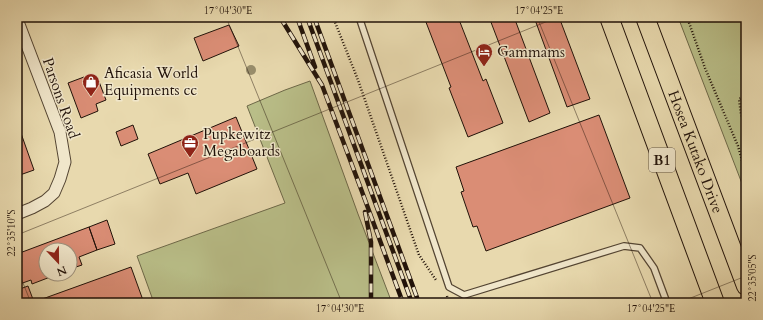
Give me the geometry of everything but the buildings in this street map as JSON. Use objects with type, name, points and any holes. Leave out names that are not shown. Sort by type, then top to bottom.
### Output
[{"type":"main road","name":"B1","points":[[609,17],[715,303]]},
{"type":"main road","name":"Hosea Kutako Drive","points":[[645,17],[746,286]]},
{"type":"street","name":"Parsons Road","points":[[17,19],[60,132],[65,162],[54,193],[45,201],[17,214]]},
{"type":"lane","points":[[359,17],[449,287],[464,295],[624,246],[640,248],[654,268],[667,303]]},
{"type":"path","points":[[333,17],[358,80],[419,255],[436,281]]},
{"type":"path","points":[[687,17],[705,68],[738,146],[746,175]]},
{"type":"path","points":[[746,96],[739,98],[746,126]]},
{"type":"path","points":[[444,292],[448,297],[449,303]]},
{"type":"green space","points":[[678,17],[746,17],[746,194]]},
{"type":"green space","points":[[310,81],[392,303],[154,303],[137,256],[285,203],[247,106]]},
{"type":"railway","points":[[280,17],[322,85],[403,303]]},
{"type":"railway","points":[[297,17],[315,67]]},
{"type":"railway","points":[[307,17],[412,303]]},
{"type":"railway","points":[[314,17],[419,303]]},
{"type":"railway","points":[[365,212],[371,242],[371,303]]},
{"type":"place","name":"Gammams","points":[[484,67]]},
{"type":"place","name":"Aficasia World Equipments cc","points":[[91,97]]},
{"type":"place","name":"Pupkewitz Megaboards","points":[[190,158]]}]
